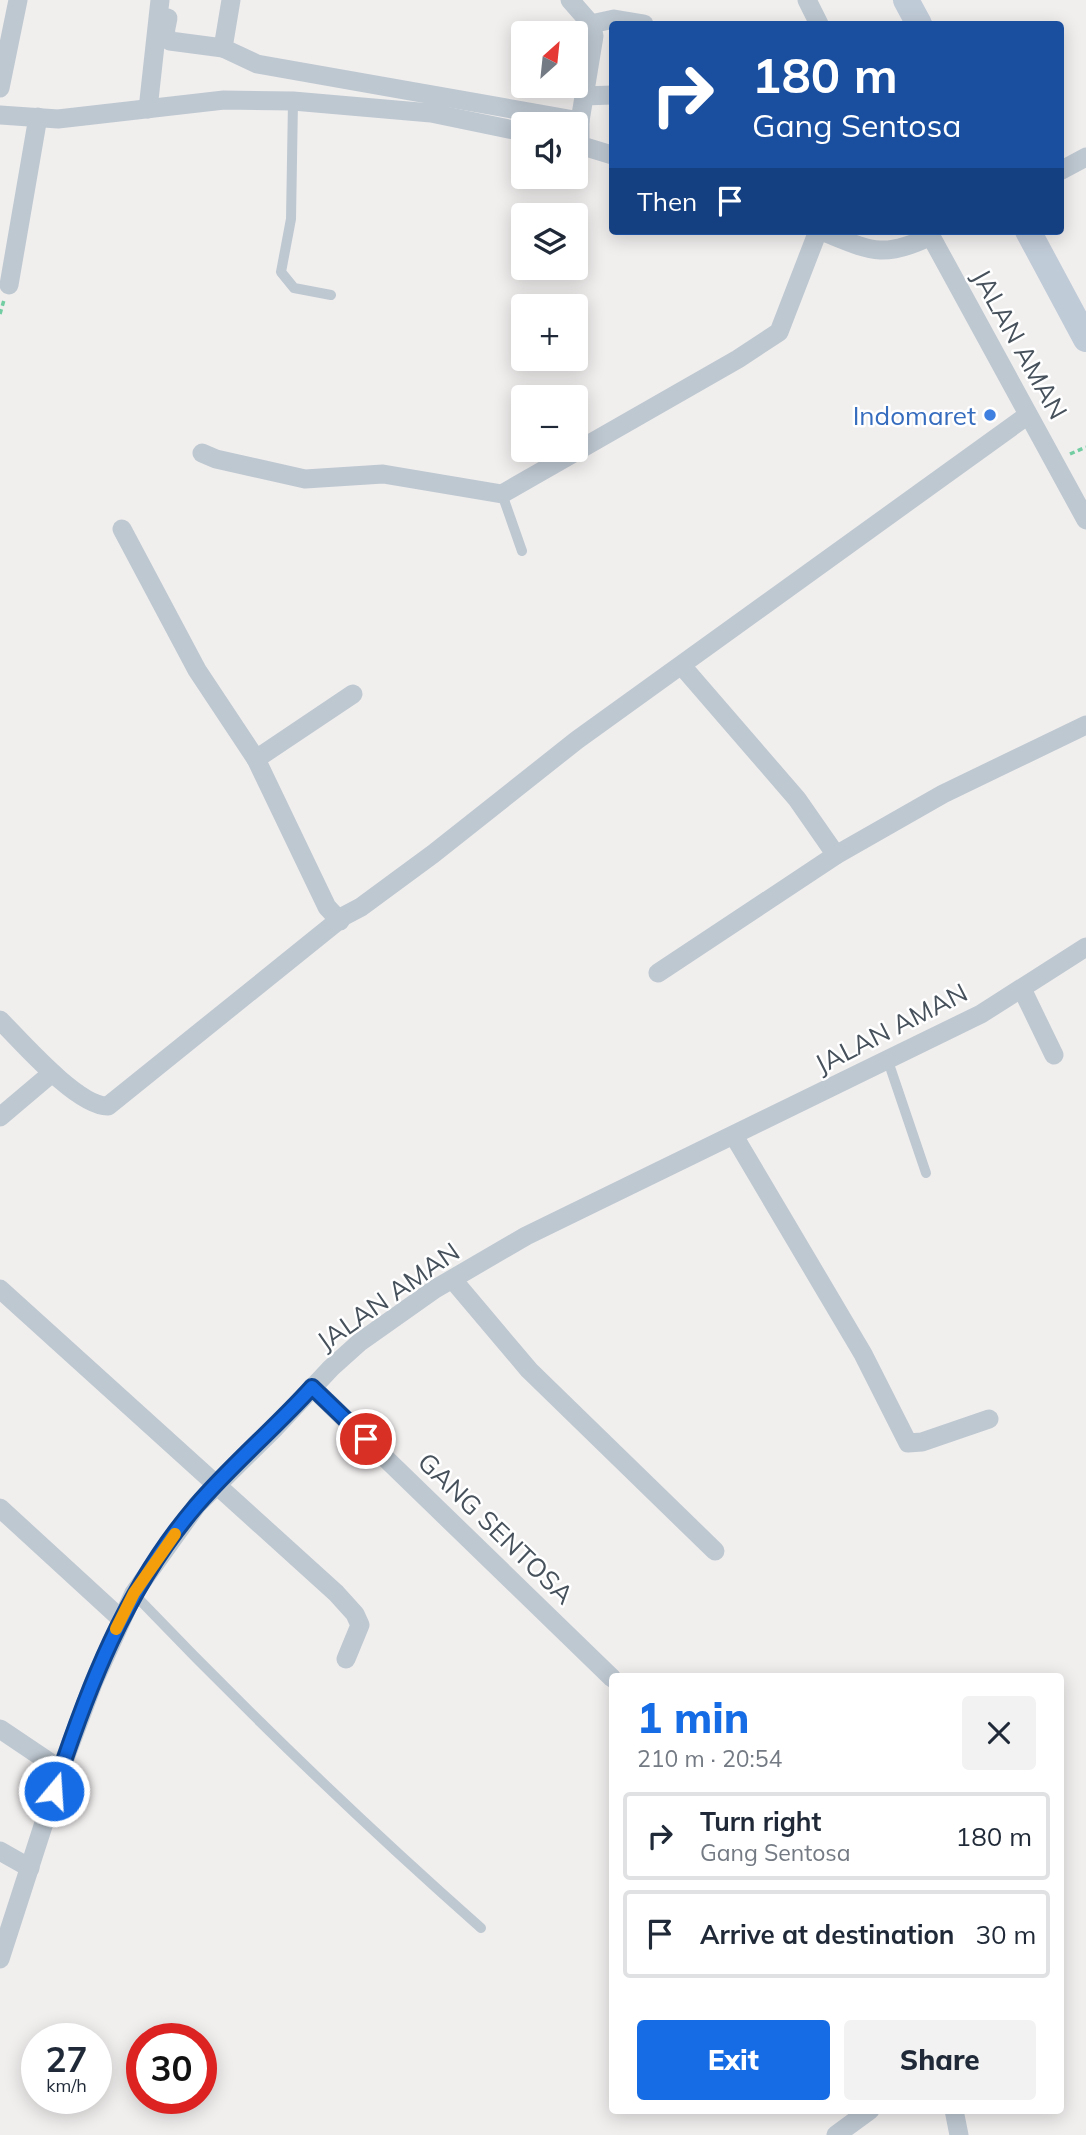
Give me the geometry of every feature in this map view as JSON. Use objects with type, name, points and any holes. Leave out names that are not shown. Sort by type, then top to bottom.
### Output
[{"type":"street","points":[[0,88],[18,0]]},
{"type":"street","points":[[148,109],[160,0]]},
{"type":"street","points":[[171,0],[165,33],[167,39],[223,48],[257,64],[529,112]]},
{"type":"street","points":[[223,48],[231,0]]},
{"type":"street","points":[[570,0],[591,24],[594,36],[588,72]]},
{"type":"street","points":[[807,0],[818,21]]},
{"type":"street","points":[[906,0],[917,21]]},
{"type":"street","points":[[591,24],[614,19],[626,21]]},
{"type":"street","points":[[588,96],[609,95]]},
{"type":"street","points":[[0,115],[58,119],[224,100],[293,101],[431,114],[511,130]]},
{"type":"street","points":[[9,285],[38,117]]},
{"type":"street","points":[[588,148],[609,154]]},
{"type":"street","points":[[1064,169],[1086,157]]},
{"type":"street","points":[[202,453],[216,459],[304,479],[383,474],[502,494],[738,359],[779,332],[817,235]]},
{"type":"street","points":[[830,235],[875,251],[907,247],[927,235]]},
{"type":"street","name":"JALAN AMAN","points":[[931,235],[1028,415],[1064,475],[1086,520]]},
{"type":"street","points":[[1030,235],[1086,340]]},
{"type":"street","points":[[0,1020],[52,1073],[97,1105],[108,1106],[340,921],[433,854],[577,740],[1028,415]]},
{"type":"street","points":[[122,529],[186,651],[256,760],[327,907],[340,921]]},
{"type":"street","points":[[682,666],[797,799],[836,855]]},
{"type":"street","points":[[256,760],[353,694]]},
{"type":"street","points":[[658,973],[836,855],[943,794],[1086,725]]},
{"type":"street","name":"JALAN AMAN","points":[[0,1959],[61,1770],[93,1681],[134,1593],[190,1514],[312,1387],[360,1342],[453,1280],[526,1236],[981,1014],[1086,947]]},
{"type":"street","points":[[1022,989],[1054,1055]]},
{"type":"street","points":[[0,1117],[52,1073]]},
{"type":"street","points":[[734,1136],[863,1354],[908,1443],[922,1442],[989,1419]]},
{"type":"street","points":[[453,1280],[529,1370],[715,1551]]},
{"type":"street","points":[[0,1289],[218,1485],[355,1614],[360,1625],[346,1659]]},
{"type":"street","name":"GANG SENTOSA","points":[[312,1387],[609,1675]]},
{"type":"street","points":[[0,1508],[121,1619]]},
{"type":"street","points":[[0,1730],[61,1770]]},
{"type":"street","points":[[0,1851],[30,1868]]},
{"type":"street","points":[[836,2135],[857,2114]]},
{"type":"street","points":[[955,2114],[959,2135]]},
{"type":"lane","points":[[293,101],[291,219],[281,272],[294,288],[331,295]]},
{"type":"lane","points":[[502,494],[522,551]]},
{"type":"lane","points":[[887,1058],[926,1173]]},
{"type":"lane","points":[[134,1593],[234,1698],[401,1857],[481,1928]]},
{"type":"slow traffic","points":[[116,1629],[134,1593],[175,1534]]},
{"type":"place","name":"Indomaret","points":[[990,415]]},
{"type":"route","points":[[54,1791],[93,1681],[134,1593],[197,1505],[274,1430],[312,1387],[366,1439]]}]
